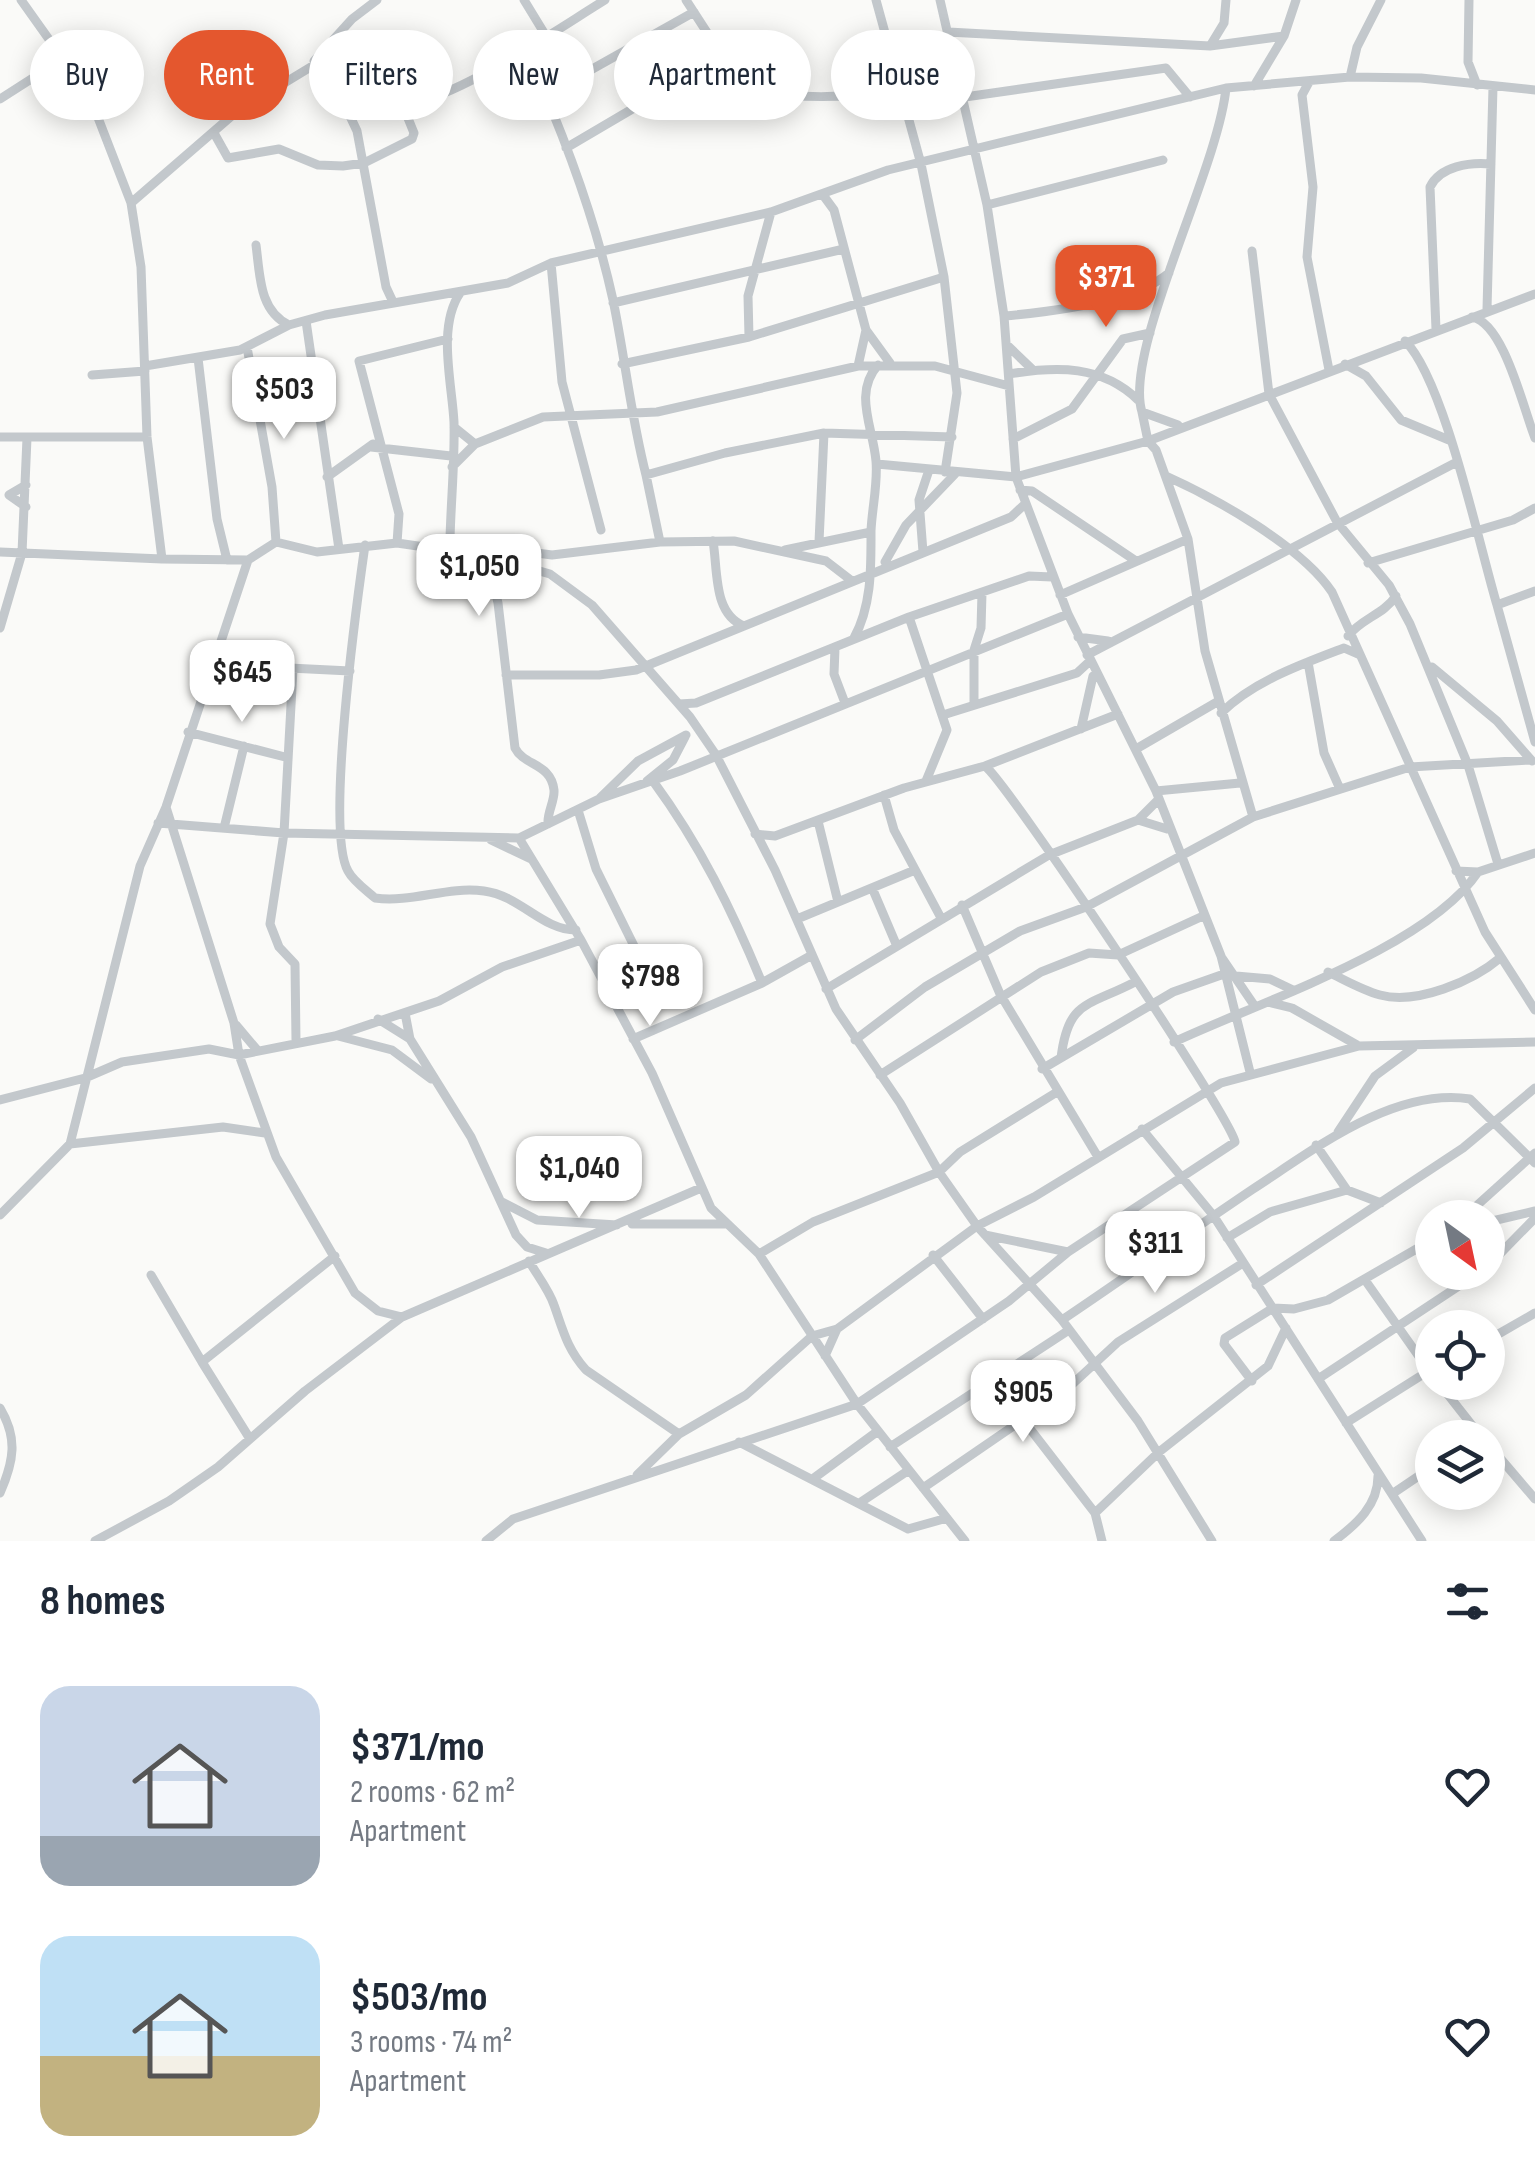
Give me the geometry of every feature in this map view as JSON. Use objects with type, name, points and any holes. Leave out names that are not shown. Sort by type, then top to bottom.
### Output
[{"type":"street","points":[[21,0],[43,30]]},
{"type":"street","points":[[342,30],[376,0]]},
{"type":"street","points":[[524,0],[542,30]]},
{"type":"street","points":[[556,30],[605,0]]},
{"type":"street","points":[[594,68],[677,23],[702,0]]},
{"type":"street","points":[[876,0],[884,30]]},
{"type":"street","points":[[940,0],[948,30]]},
{"type":"street","points":[[1210,46],[1224,23],[1226,0]]},
{"type":"street","points":[[1254,86],[1275,43],[1284,36],[1296,0]]},
{"type":"street","points":[[1350,77],[1357,47],[1381,0]]},
{"type":"street","points":[[1470,0],[1468,62],[1478,85]]},
{"type":"street","points":[[691,7],[706,30]]},
{"type":"street","points":[[677,23],[704,27]]},
{"type":"street","points":[[975,31],[1210,46],[1275,43]]},
{"type":"street","points":[[1454,81],[1468,62]]},
{"type":"street","points":[[131,202],[214,132],[309,65]]},
{"type":"street","points":[[975,94],[1166,68],[1190,97]]},
{"type":"street","points":[[92,375],[247,347],[289,325],[394,302],[449,300],[460,292],[508,284],[551,263],[771,212],[888,170],[1226,88],[1350,77],[1454,81],[1535,90]]},
{"type":"street","points":[[0,99],[30,80]]},
{"type":"street","points":[[1292,82],[1302,95],[1313,188],[1308,257],[1329,370]]},
{"type":"street","points":[[1302,95],[1309,82]]},
{"type":"street","points":[[1487,309],[1493,86]]},
{"type":"street","points":[[1226,88],[1216,146],[1150,333],[1138,400],[1148,440],[1156,450],[1188,539],[1199,596],[1198,619],[1240,784],[1253,817]]},
{"type":"street","points":[[100,120],[131,202],[141,267],[147,438],[162,559]]},
{"type":"street","points":[[353,120],[386,286],[394,302]]},
{"type":"street","points":[[214,132],[228,158],[272,149],[328,167],[364,163],[414,137],[408,120]]},
{"type":"street","points":[[556,120],[614,303],[631,416],[660,542]]},
{"type":"street","points":[[566,148],[614,120]]},
{"type":"street","points":[[886,564],[920,510],[950,473],[956,371],[944,276],[909,120]]},
{"type":"street","points":[[970,120],[988,205],[1008,345],[1016,477],[1052,577],[1095,677],[1158,795],[1167,829],[1221,956],[1259,1003],[1292,1008],[1359,1046]]},
{"type":"street","points":[[988,205],[1163,160]]},
{"type":"street","points":[[1436,329],[1430,187],[1434,179],[1454,169],[1491,164]]},
{"type":"street","points":[[123,185],[143,189]]},
{"type":"street","points":[[834,210],[839,189]]},
{"type":"street","points":[[823,195],[834,210],[866,330],[884,363]]},
{"type":"street","points":[[749,336],[748,296],[771,212]]},
{"type":"street","points":[[256,245],[266,301],[274,318],[271,333]]},
{"type":"street","points":[[614,303],[844,249]]},
{"type":"street","points":[[1252,251],[1269,394],[1337,522],[1396,596],[1430,665],[1468,765],[1498,864]]},
{"type":"street","points":[[551,263],[562,382],[600,530]]},
{"type":"street","points":[[1004,316],[1037,313],[1123,294],[1149,286],[1173,270]]},
{"type":"street","points":[[622,364],[749,336],[944,276]]},
{"type":"street","points":[[1490,290],[1502,304]]},
{"type":"street","points":[[877,464],[1016,477],[1148,440],[1535,294]]},
{"type":"street","points":[[449,300],[454,428],[451,545]]},
{"type":"street","points":[[1470,316],[1485,320],[1498,338],[1535,438]]},
{"type":"street","points":[[274,318],[289,325]]},
{"type":"street","points":[[306,321],[339,549]]},
{"type":"street","points":[[866,330],[859,366],[867,378]]},
{"type":"street","points":[[1014,438],[1072,409],[1123,339],[1150,333]]},
{"type":"street","points":[[1424,334],[1421,356],[1449,440],[1535,742]]},
{"type":"street","points":[[397,542],[399,514],[376,444],[359,361],[448,339]]},
{"type":"street","points":[[1406,341],[1421,356]]},
{"type":"street","points":[[1008,345],[1033,370]]},
{"type":"street","points":[[247,347],[272,488],[276,542]]},
{"type":"street","points":[[198,358],[217,520],[227,560]]},
{"type":"street","points":[[327,478],[376,444],[451,462],[476,444],[543,417],[569,413],[631,416],[859,366],[884,363],[1009,380],[1033,370],[1139,378]]},
{"type":"street","points":[[854,638],[865,613],[871,572],[877,464],[864,393],[867,378],[884,363]]},
{"type":"street","points":[[1345,364],[1366,376],[1401,420],[1449,440]]},
{"type":"street","points":[[1114,378],[1138,400]]},
{"type":"street","points":[[257,406],[319,414]]},
{"type":"street","points":[[1142,412],[1160,422],[1182,425]]},
{"type":"street","points":[[572,427],[582,415]]},
{"type":"street","points":[[454,428],[476,444]]},
{"type":"street","points":[[646,475],[725,452],[824,434],[952,437]]},
{"type":"street","points":[[819,542],[824,434]]},
{"type":"street","points":[[1156,450],[1159,436]]},
{"type":"street","points":[[0,437],[147,438]]},
{"type":"street","points":[[0,628],[4,600],[22,553],[26,438]]},
{"type":"street","points":[[325,461],[341,465]]},
{"type":"street","points":[[1077,673],[1088,658],[1111,642],[1455,463]]},
{"type":"street","points":[[923,552],[920,493],[929,470]]},
{"type":"street","points":[[1166,476],[1222,504],[1319,574],[1350,632],[1456,870],[1500,958],[1535,1010]]},
{"type":"street","points":[[5,495],[26,485]]},
{"type":"street","points":[[1020,490],[1032,491],[1136,561]]},
{"type":"street","points":[[5,495],[26,507]]},
{"type":"street","points":[[506,674],[599,675],[646,666],[886,564],[1012,517],[1025,504]]},
{"type":"street","points":[[1368,563],[1388,560],[1474,528],[1514,520],[1535,508]]},
{"type":"street","points":[[1012,517],[1033,527]]},
{"type":"street","points":[[783,551],[871,532]]},
{"type":"street","points":[[1060,595],[1188,539]]},
{"type":"street","points":[[0,552],[248,560],[276,542],[306,551],[397,542],[566,555],[660,542],[713,542],[826,561],[852,581]]},
{"type":"street","points":[[713,542],[722,608],[732,621],[745,626]]},
{"type":"street","points":[[451,545],[550,574],[574,590],[690,717],[716,755],[797,919],[826,989],[855,1040],[977,1226],[1062,1320],[1159,1452],[1212,1541]]},
{"type":"street","points":[[364,546],[350,671],[340,833],[346,868],[375,898],[399,900],[443,890],[486,891],[522,902],[555,927],[576,930]]},
{"type":"street","points":[[872,551],[886,564]]},
{"type":"street","points":[[1029,576],[1043,554]]},
{"type":"street","points":[[487,556],[516,753],[542,766],[554,790],[548,824]]},
{"type":"street","points":[[0,1215],[70,1144],[136,880],[166,807],[210,664],[248,560]]},
{"type":"street","points":[[1388,560],[1388,585]]},
{"type":"street","points":[[679,704],[696,703],[854,638],[982,592],[1029,576],[1052,577]]},
{"type":"street","points":[[1497,605],[1535,591]]},
{"type":"street","points":[[974,704],[974,650],[981,628],[982,592]]},
{"type":"street","points":[[1344,648],[1350,632],[1382,613],[1396,596]]},
{"type":"street","points":[[1184,604],[1198,619]]},
{"type":"street","points":[[158,823],[284,833],[520,838],[599,799],[1068,614]]},
{"type":"street","points":[[909,617],[928,667],[946,735],[926,782]]},
{"type":"street","points":[[1078,637],[1111,642]]},
{"type":"street","points":[[834,648],[834,674],[845,702]]},
{"type":"street","points":[[1221,713],[1256,688],[1308,662],[1344,648],[1360,655]]},
{"type":"street","points":[[656,676],[661,660]]},
{"type":"street","points":[[1308,662],[1324,753],[1340,789]]},
{"type":"street","points":[[210,664],[350,671]]},
{"type":"street","points":[[1430,665],[1497,721],[1532,761]]},
{"type":"street","points":[[292,669],[284,833],[270,924],[279,947],[295,964],[296,1040]]},
{"type":"street","points":[[943,715],[1077,673],[1095,677]]},
{"type":"street","points":[[1081,729],[1095,677]]},
{"type":"street","points":[[1136,748],[1218,702]]},
{"type":"street","points":[[649,782],[673,760],[696,703]]},
{"type":"street","points":[[756,834],[775,836],[818,822],[884,796],[985,766],[1118,714]]},
{"type":"street","points":[[188,732],[285,757]]},
{"type":"street","points":[[599,799],[638,761],[686,735]]},
{"type":"street","points":[[224,828],[244,746]]},
{"type":"street","points":[[996,774],[998,761]]},
{"type":"street","points":[[855,1040],[925,988],[1020,931],[1086,906],[1253,817],[1410,767],[1532,761]]},
{"type":"street","points":[[486,1541],[513,1519],[857,1404],[983,1319],[1068,1252],[1235,1142],[1152,1004],[996,774],[985,766]]},
{"type":"street","points":[[649,782],[691,832],[724,892],[762,983]]},
{"type":"street","points":[[826,989],[1049,856],[1138,820],[1158,795],[1240,784]]},
{"type":"street","points":[[884,796],[894,830],[941,918]]},
{"type":"street","points":[[166,807],[264,1133],[361,1300],[388,1315],[402,1317]]},
{"type":"street","points":[[578,810],[596,869],[636,950],[631,962],[602,978]]},
{"type":"street","points":[[1138,820],[1167,829]]},
{"type":"street","points":[[818,822],[838,902]]},
{"type":"street","points":[[763,848],[775,836]]},
{"type":"street","points":[[488,838],[534,861]]},
{"type":"street","points":[[520,838],[602,978],[701,1188],[724,1224],[760,1254],[857,1404],[964,1541]]},
{"type":"street","points":[[1456,870],[1478,872],[1535,852]]},
{"type":"street","points":[[797,919],[914,870]]},
{"type":"street","points":[[1174,1042],[1293,990],[1404,934],[1466,890],[1478,872]]},
{"type":"street","points":[[872,890],[896,944]]},
{"type":"street","points":[[962,905],[981,944],[980,955],[1000,994],[1098,1157]]},
{"type":"street","points":[[880,1075],[941,1039],[966,1016],[992,1006],[1000,994],[1089,953],[1118,956],[1203,916]]},
{"type":"street","points":[[0,1100],[85,1078],[122,1062],[209,1049],[239,1056],[296,1040],[335,1036],[404,1013],[502,966],[582,940]]},
{"type":"street","points":[[633,1038],[762,983],[812,956]]},
{"type":"street","points":[[1221,956],[1232,1014],[1250,1072]]},
{"type":"street","points":[[1328,972],[1382,996],[1409,997],[1473,976],[1500,958]]},
{"type":"street","points":[[1042,1069],[1189,983],[1224,974]]},
{"type":"street","points":[[1236,976],[1270,979],[1293,990]]},
{"type":"street","points":[[1061,1058],[1064,1027],[1072,1014],[1136,982]]},
{"type":"street","points":[[404,1013],[410,1039],[470,1136],[521,1242],[546,1253]]},
{"type":"street","points":[[378,1019],[410,1039]]},
{"type":"street","points":[[234,1023],[258,1051]]},
{"type":"street","points":[[335,1036],[392,1050],[437,1084]]},
{"type":"street","points":[[635,1477],[679,1434],[746,1395],[812,1336],[837,1329],[977,1226],[1205,1090],[1250,1072],[1359,1046],[1535,1042]]},
{"type":"street","points":[[1338,1133],[1375,1076],[1415,1047]]},
{"type":"street","points":[[1256,1285],[1381,1203],[1535,1088]]},
{"type":"street","points":[[760,1254],[812,1222],[939,1172],[960,1152],[1057,1092]]},
{"type":"street","points":[[1062,1320],[1316,1145],[1386,1112],[1470,1098],[1499,1118],[1533,1158],[1484,1200]]},
{"type":"street","points":[[70,1144],[223,1127],[264,1133]]},
{"type":"street","points":[[1142,1129],[1213,1215],[1422,1541]]},
{"type":"street","points":[[1316,1145],[1347,1190],[1381,1203]]},
{"type":"street","points":[[95,1541],[169,1501],[402,1317],[546,1253],[624,1225],[701,1188]]},
{"type":"street","points":[[1227,1238],[1270,1212],[1347,1190]]},
{"type":"street","points":[[502,1202],[537,1220],[624,1225],[724,1224]]},
{"type":"street","points":[[1505,1219],[1535,1214]]},
{"type":"street","points":[[1505,1247],[1535,1214]]},
{"type":"street","points":[[985,1235],[1068,1252]]},
{"type":"street","points":[[1252,1381],[1223,1340],[1273,1308],[1313,1306],[1415,1250]]},
{"type":"street","points":[[202,1362],[335,1256]]},
{"type":"street","points":[[933,1256],[983,1319]]},
{"type":"street","points":[[529,1261],[554,1305],[558,1326],[586,1370],[679,1434]]},
{"type":"street","points":[[922,1488],[1024,1421],[1066,1390],[1092,1363],[1243,1264]]},
{"type":"street","points":[[150,1275],[250,1439]]},
{"type":"street","points":[[1364,1280],[1415,1350]]},
{"type":"street","points":[[1318,1379],[1453,1290]]},
{"type":"street","points":[[1505,1330],[1535,1313]]},
{"type":"street","points":[[1094,1513],[1159,1452],[1252,1381],[1276,1356],[1286,1328]]},
{"type":"street","points":[[825,1356],[837,1329]]},
{"type":"street","points":[[890,1446],[1069,1330]]},
{"type":"street","points":[[1346,1423],[1415,1382]]},
{"type":"street","points":[[1452,1400],[1467,1420]]},
{"type":"street","points":[[0,1408],[13,1437],[10,1470],[0,1492]]},
{"type":"street","points":[[1024,1421],[1094,1513],[1102,1541]]},
{"type":"street","points":[[814,1478],[878,1431]]},
{"type":"street","points":[[739,1442],[908,1529],[947,1518]]},
{"type":"street","points":[[1505,1465],[1535,1498]]},
{"type":"street","points":[[860,1502],[909,1470]]},
{"type":"street","points":[[1334,1541],[1373,1502],[1378,1473]]},
{"type":"street","points":[[1392,1494],[1415,1478]]}]
